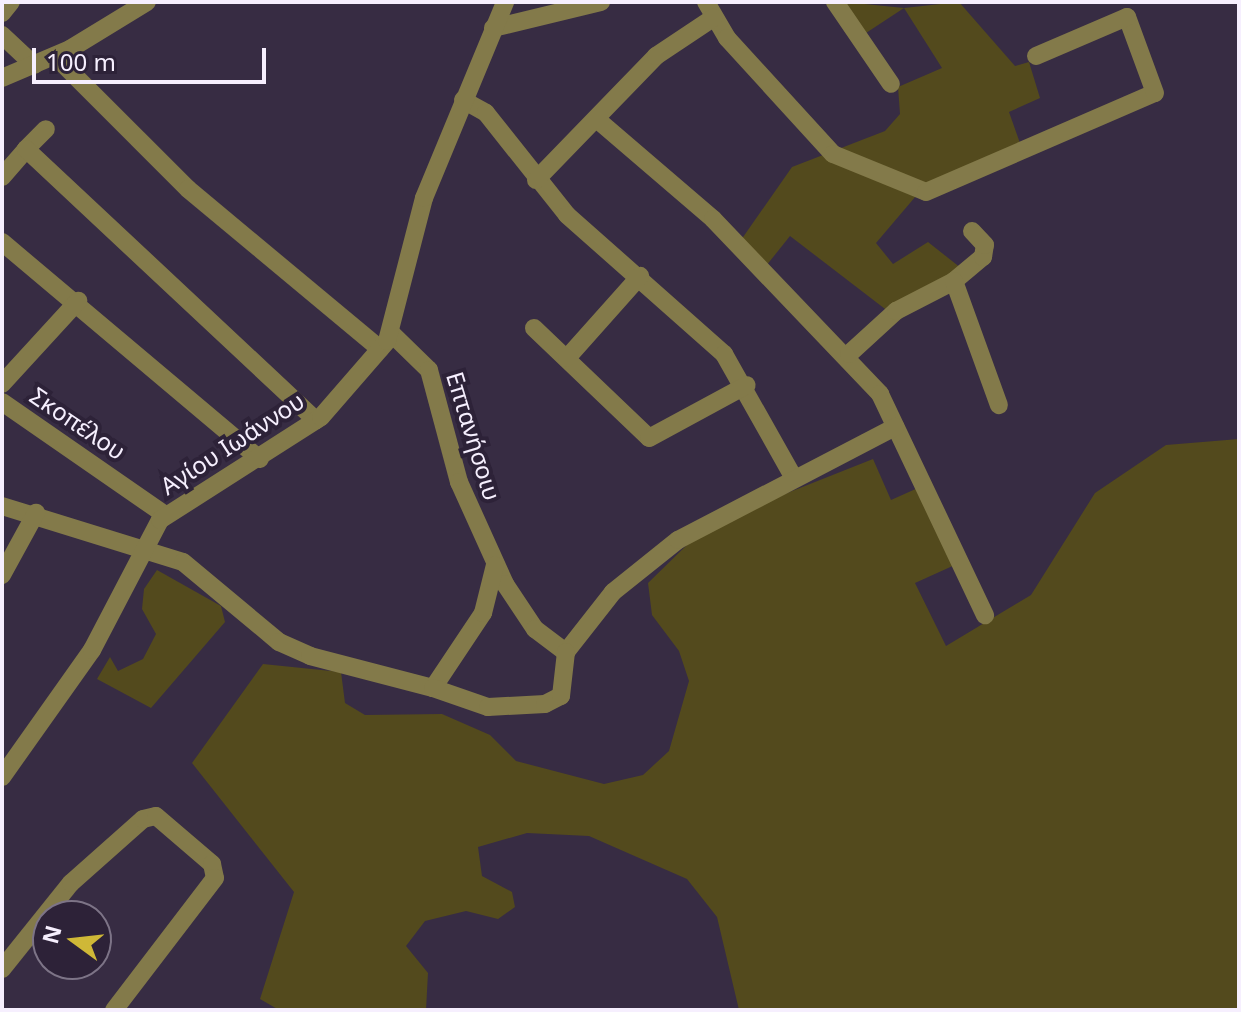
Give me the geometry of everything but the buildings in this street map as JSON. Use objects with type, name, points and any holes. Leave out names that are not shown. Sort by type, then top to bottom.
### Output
[{"type":"street","points":[[2,13],[11,2]]},
{"type":"street","points":[[2,78],[55,56],[147,2]]},
{"type":"street","name":"Αγίου Ιωάννου","points":[[2,777],[92,650],[140,547],[165,515],[260,459],[316,420],[391,333],[413,231],[463,100],[505,2]]},
{"type":"street","points":[[493,28],[601,2]]},
{"type":"street","points":[[835,2],[891,84]]},
{"type":"street","points":[[536,180],[600,122],[656,56],[710,10],[833,154],[926,192],[1155,93],[1124,9],[1036,56]]},
{"type":"street","points":[[2,35],[34,65]]},
{"type":"street","points":[[55,56],[188,189],[380,349]]},
{"type":"street","points":[[463,100],[486,113],[536,180],[640,276],[747,385],[794,478]]},
{"type":"street","points":[[600,122],[713,219],[849,354],[895,427],[985,615]]},
{"type":"street","points":[[2,177],[46,129]]},
{"type":"street","points":[[26,149],[316,420]]},
{"type":"street","points":[[849,354],[896,311],[954,281],[983,257],[985,245],[972,231]]},
{"type":"street","points":[[2,242],[78,301],[260,459]]},
{"type":"street","points":[[567,358],[640,276]]},
{"type":"street","points":[[954,281],[999,405]]},
{"type":"street","points":[[2,384],[78,301]]},
{"type":"street","points":[[534,328],[649,438],[747,385]]},
{"type":"street","name":"Επτανήσοιυ","points":[[391,333],[429,370],[459,482],[495,565],[535,629],[566,652]]},
{"type":"street","name":"Σκοπέλου","points":[[2,402],[165,515]]},
{"type":"street","points":[[2,506],[36,513],[140,547],[199,573],[279,642],[488,707],[545,704],[561,696],[566,652],[589,617],[648,562],[708,521],[895,427]]},
{"type":"street","points":[[2,575],[36,513]]},
{"type":"street","points":[[433,688],[483,613],[495,565]]},
{"type":"street","points":[[2,969],[71,883],[143,819],[156,816],[212,864],[215,878],[114,1010]]},
{"type":"shaded area","points":[[845,2],[904,8],[866,33]]},
{"type":"shaded area","points":[[959,2],[1015,66],[1029,62],[1040,98],[1009,112],[1021,146],[927,183],[876,243],[893,264],[928,242],[966,272],[889,312],[790,236],[766,266],[741,240],[792,167],[885,131],[900,114],[898,87],[942,68],[904,8]]},
{"type":"shaded area","points":[[1239,439],[1239,1010],[739,1010],[717,917],[687,879],[589,836],[527,833],[478,847],[482,876],[512,892],[515,907],[498,919],[466,911],[425,921],[406,946],[428,973],[426,1010],[279,1010],[260,999],[294,892],[192,763],[263,664],[341,672],[345,703],[365,715],[442,714],[490,735],[516,761],[604,784],[643,775],[669,751],[689,681],[679,651],[652,615],[648,583],[692,540],[737,513],[873,459],[891,500],[929,483],[957,564],[915,583],[946,646],[1031,595],[1095,493],[1166,445]]},
{"type":"shaded area","points":[[157,570],[221,606],[225,622],[151,708],[97,679],[110,657],[118,671],[143,659],[156,634],[142,609],[144,589]]}]
